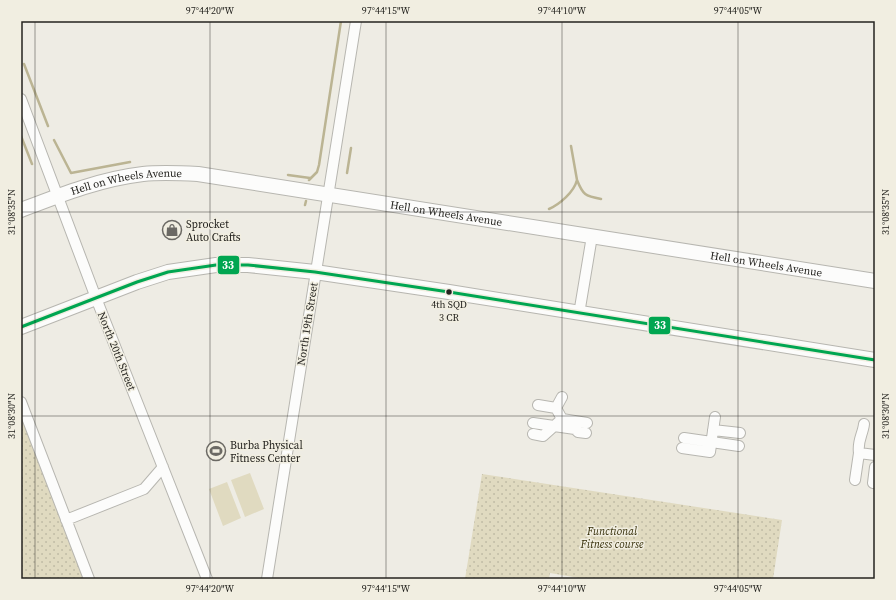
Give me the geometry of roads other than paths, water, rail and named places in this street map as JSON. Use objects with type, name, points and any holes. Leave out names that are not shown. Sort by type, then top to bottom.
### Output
[{"type":"street","name":"North 19th Street","points":[[267,579],[356,21]]},
{"type":"street","name":"North 20th Street","points":[[21,99],[96,298],[208,579]]},
{"type":"street","name":"Hell on Wheels Avenue","points":[[21,210],[58,195],[113,179],[158,173],[198,174],[875,281]]},
{"type":"street","points":[[579,314],[592,236]]},
{"type":"street","points":[[21,327],[153,276],[197,267],[216,265],[248,265],[315,272],[875,360]]},
{"type":"street","points":[[558,423],[556,408],[562,397]]},
{"type":"street","points":[[21,402],[89,579]]},
{"type":"street","points":[[538,405],[556,408]]},
{"type":"street","points":[[683,443],[710,452],[715,417]]},
{"type":"street","points":[[533,423],[558,423],[575,429],[578,432],[586,428]]},
{"type":"street","points":[[533,434],[544,436],[558,423]]},
{"type":"street","points":[[855,480],[860,434],[864,429],[864,424]]},
{"type":"street","points":[[713,430],[740,433]]},
{"type":"street","points":[[711,442],[739,446]]},
{"type":"street","points":[[859,453],[875,455]]},
{"type":"street","points":[[66,520],[144,489],[163,467]]},
{"type":"street","points":[[873,483],[875,467]]},
{"type":"waterway","points":[[309,180],[317,172],[319,165],[341,21]]},
{"type":"waterway","points":[[24,64],[48,126]]},
{"type":"waterway","points":[[21,136],[32,164]]},
{"type":"waterway","points":[[54,140],[71,173],[130,162]]},
{"type":"waterway","points":[[549,209],[566,197],[573,189],[577,180],[571,146]]},
{"type":"waterway","points":[[347,173],[351,148]]},
{"type":"waterway","points":[[288,175],[310,178]]},
{"type":"waterway","points":[[577,180],[585,194],[601,199]]},
{"type":"waterway","points":[[305,205],[306,201]]},
{"type":"place","name":"Sprocket Auto Crafts","points":[[172,230]]},
{"type":"place","name":"4th SQD 3 CR","points":[[449,292]]},
{"type":"place","name":"Burba Physical Fitness Center","points":[[216,451]]},
{"type":"park label","name":"Functional Fitness course","points":[[612,537]]}]
